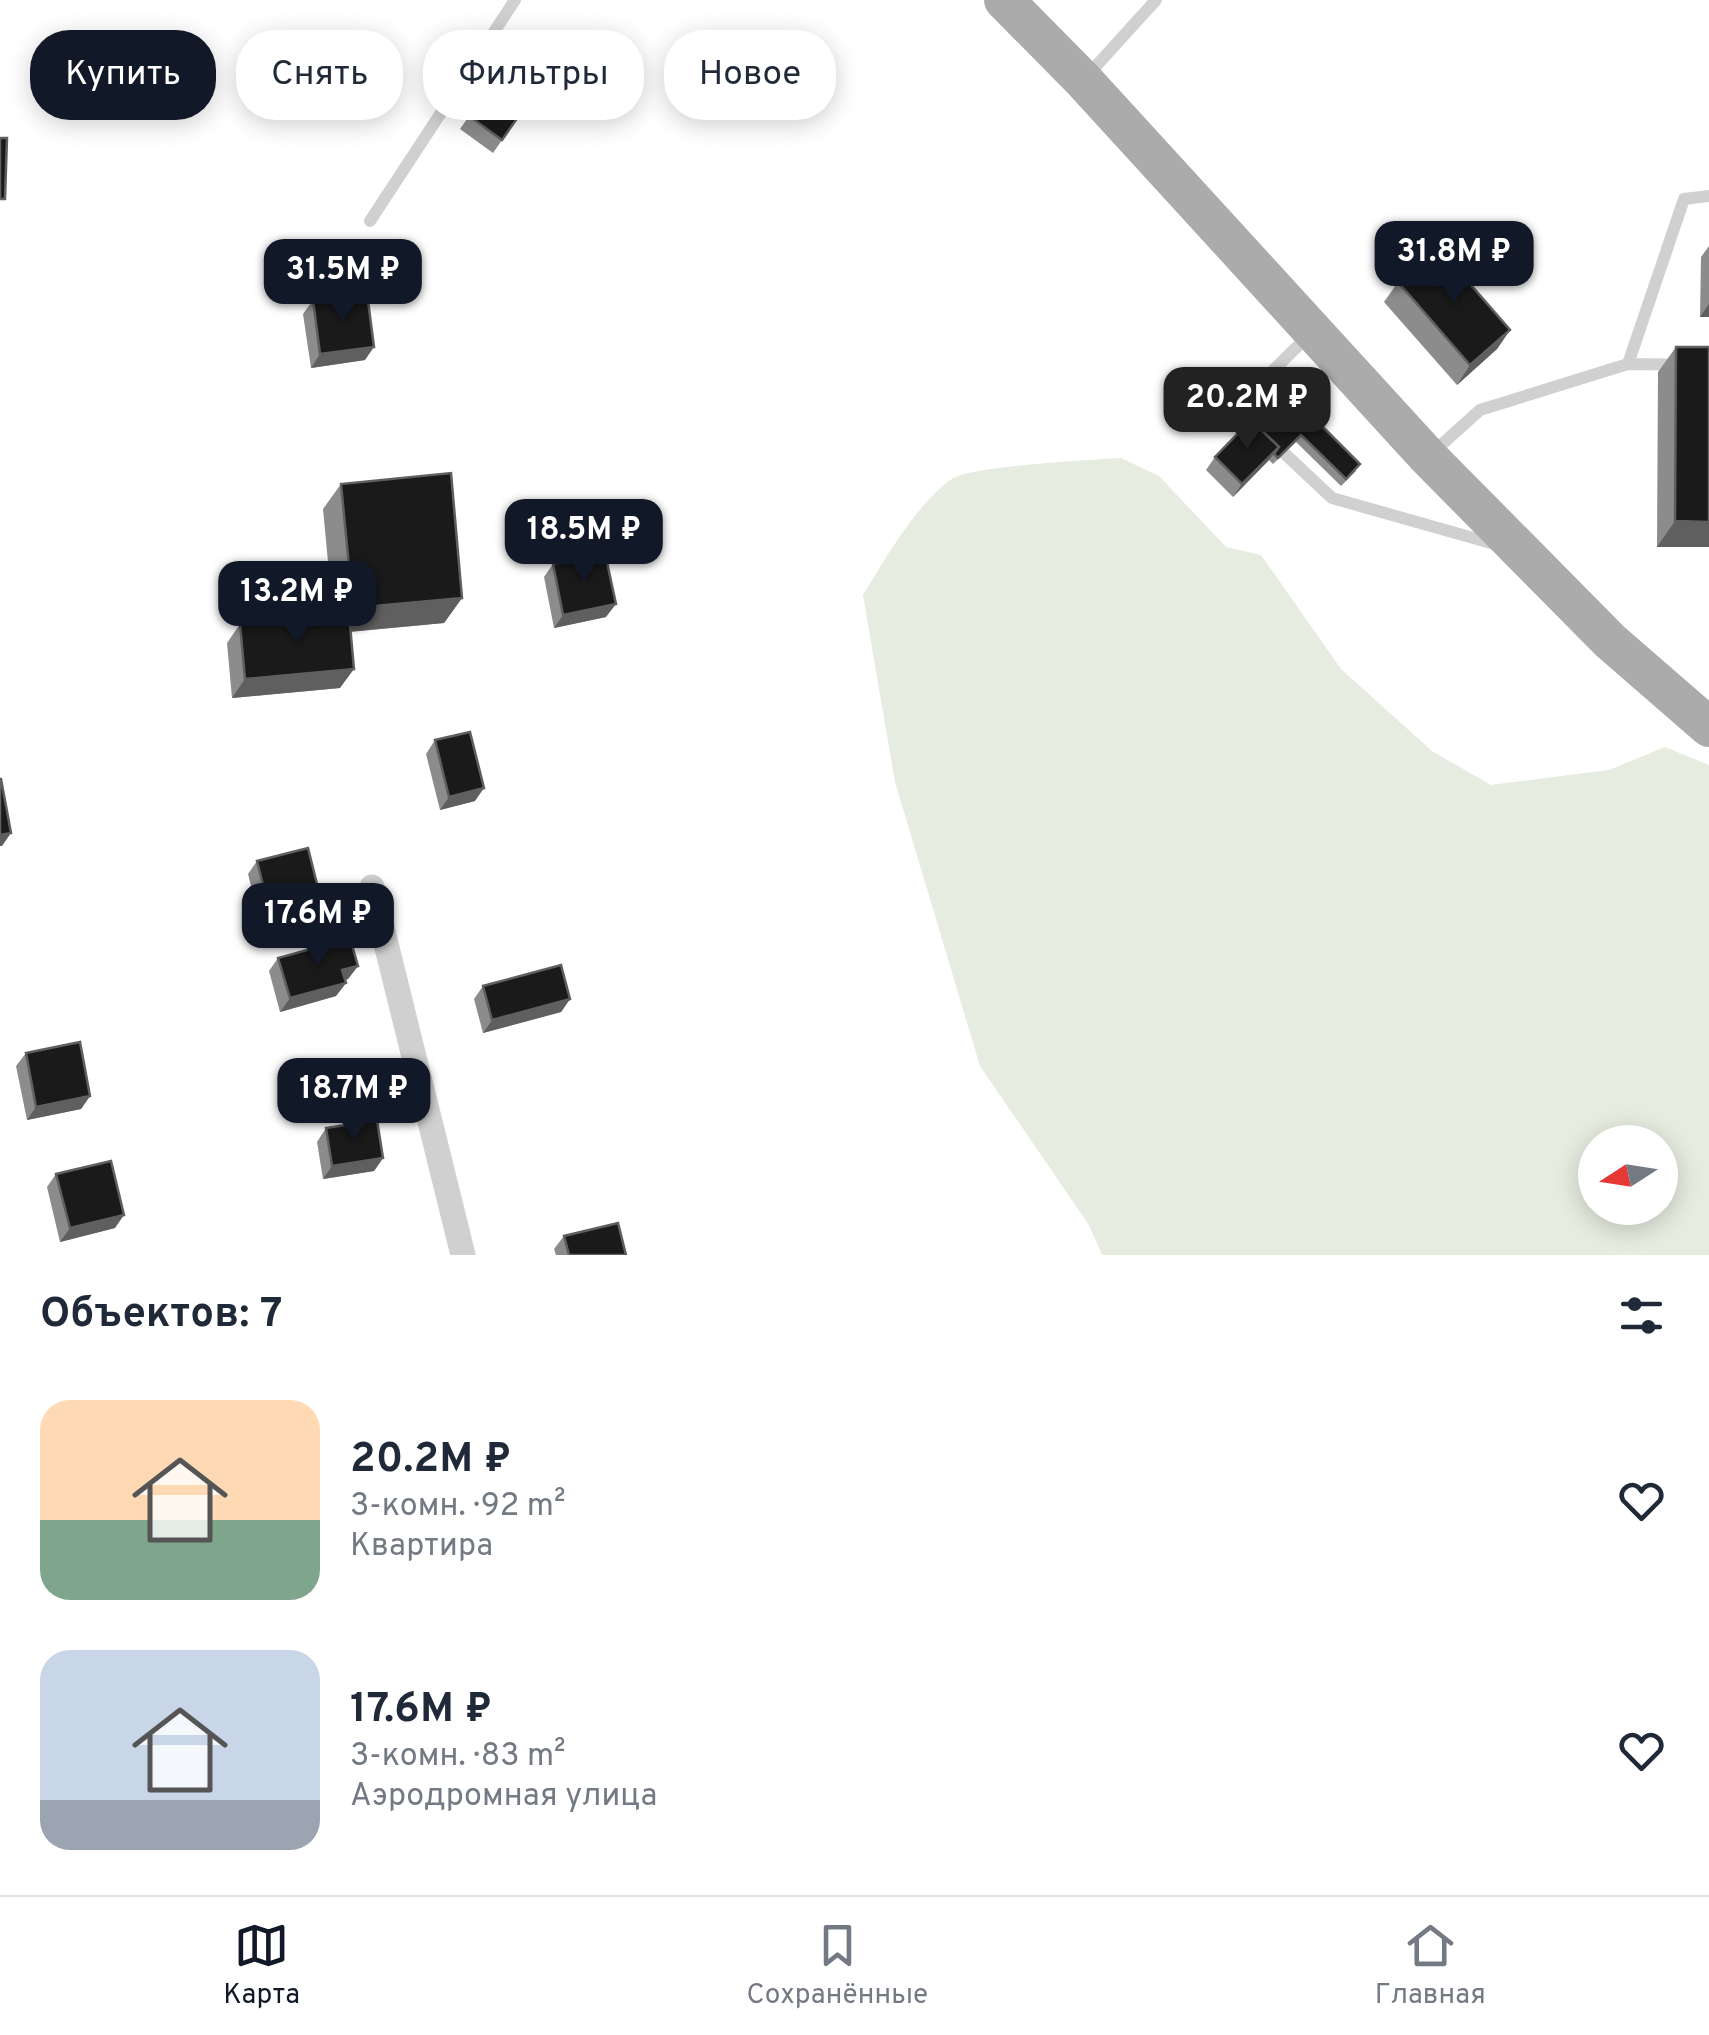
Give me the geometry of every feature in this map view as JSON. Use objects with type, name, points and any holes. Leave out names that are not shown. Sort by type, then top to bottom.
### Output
[{"type":"main road","points":[[1004,0],[1083,80],[1428,457],[1610,641],[1709,727]]},
{"type":"street","points":[[372,887],[463,1255]]},
{"type":"lane","points":[[370,221],[514,0]]},
{"type":"lane","points":[[1083,80],[1156,0]]},
{"type":"lane","points":[[1628,364],[1684,199],[1709,196]]},
{"type":"lane","points":[[1253,423],[1236,407],[1312,331]]},
{"type":"lane","points":[[1428,457],[1480,410],[1628,364],[1709,366]]},
{"type":"lane","points":[[1284,453],[1332,498],[1523,552]]},
{"type":"shaded area","points":[[1121,458],[1159,476],[1226,547],[1261,555],[1341,669],[1432,751],[1491,785],[1609,770],[1665,747],[1709,765],[1709,1255],[1102,1255],[1089,1225],[980,1066],[895,782],[863,595],[914,517],[939,490],[963,474]]},
{"type":"building","points":[[474,120],[516,120],[502,140]]},
{"type":"building","points":[[0,138],[7,138],[5,199],[0,199]]},
{"type":"building","points":[[1438,247],[1510,330],[1470,365],[1398,282]]},
{"type":"building","points":[[367,293],[374,347],[320,354],[313,300]]},
{"type":"building","points":[[1676,347],[1709,347],[1709,522],[1675,521]]},
{"type":"building","points":[[1280,384],[1360,464],[1346,479],[1301,435],[1278,458],[1274,454],[1279,447],[1252,421],[1267,407],[1262,403]]},
{"type":"building","points":[[1251,420],[1279,447],[1242,484],[1215,457]]},
{"type":"building","points":[[451,473],[462,598],[353,608],[341,484]]},
{"type":"building","points":[[605,553],[616,604],[563,615],[553,564]]},
{"type":"building","points":[[349,614],[354,669],[245,679],[240,624]]},
{"type":"building","points":[[470,732],[484,788],[449,797],[435,740]]},
{"type":"building","points":[[0,779],[11,833],[0,835]]},
{"type":"building","points":[[308,848],[321,900],[270,913],[257,861]]},
{"type":"building","points":[[350,938],[358,966],[342,970],[346,983],[290,998],[278,958]]},
{"type":"building","points":[[561,965],[570,999],[492,1020],[483,986]]},
{"type":"building","points":[[80,1042],[90,1096],[36,1107],[26,1053]]},
{"type":"building","points":[[377,1120],[383,1158],[332,1166],[326,1128]]},
{"type":"building","points":[[111,1161],[124,1215],[70,1228],[56,1174]]},
{"type":"building","points":[[618,1223],[626,1255],[569,1255],[564,1236]]}]
